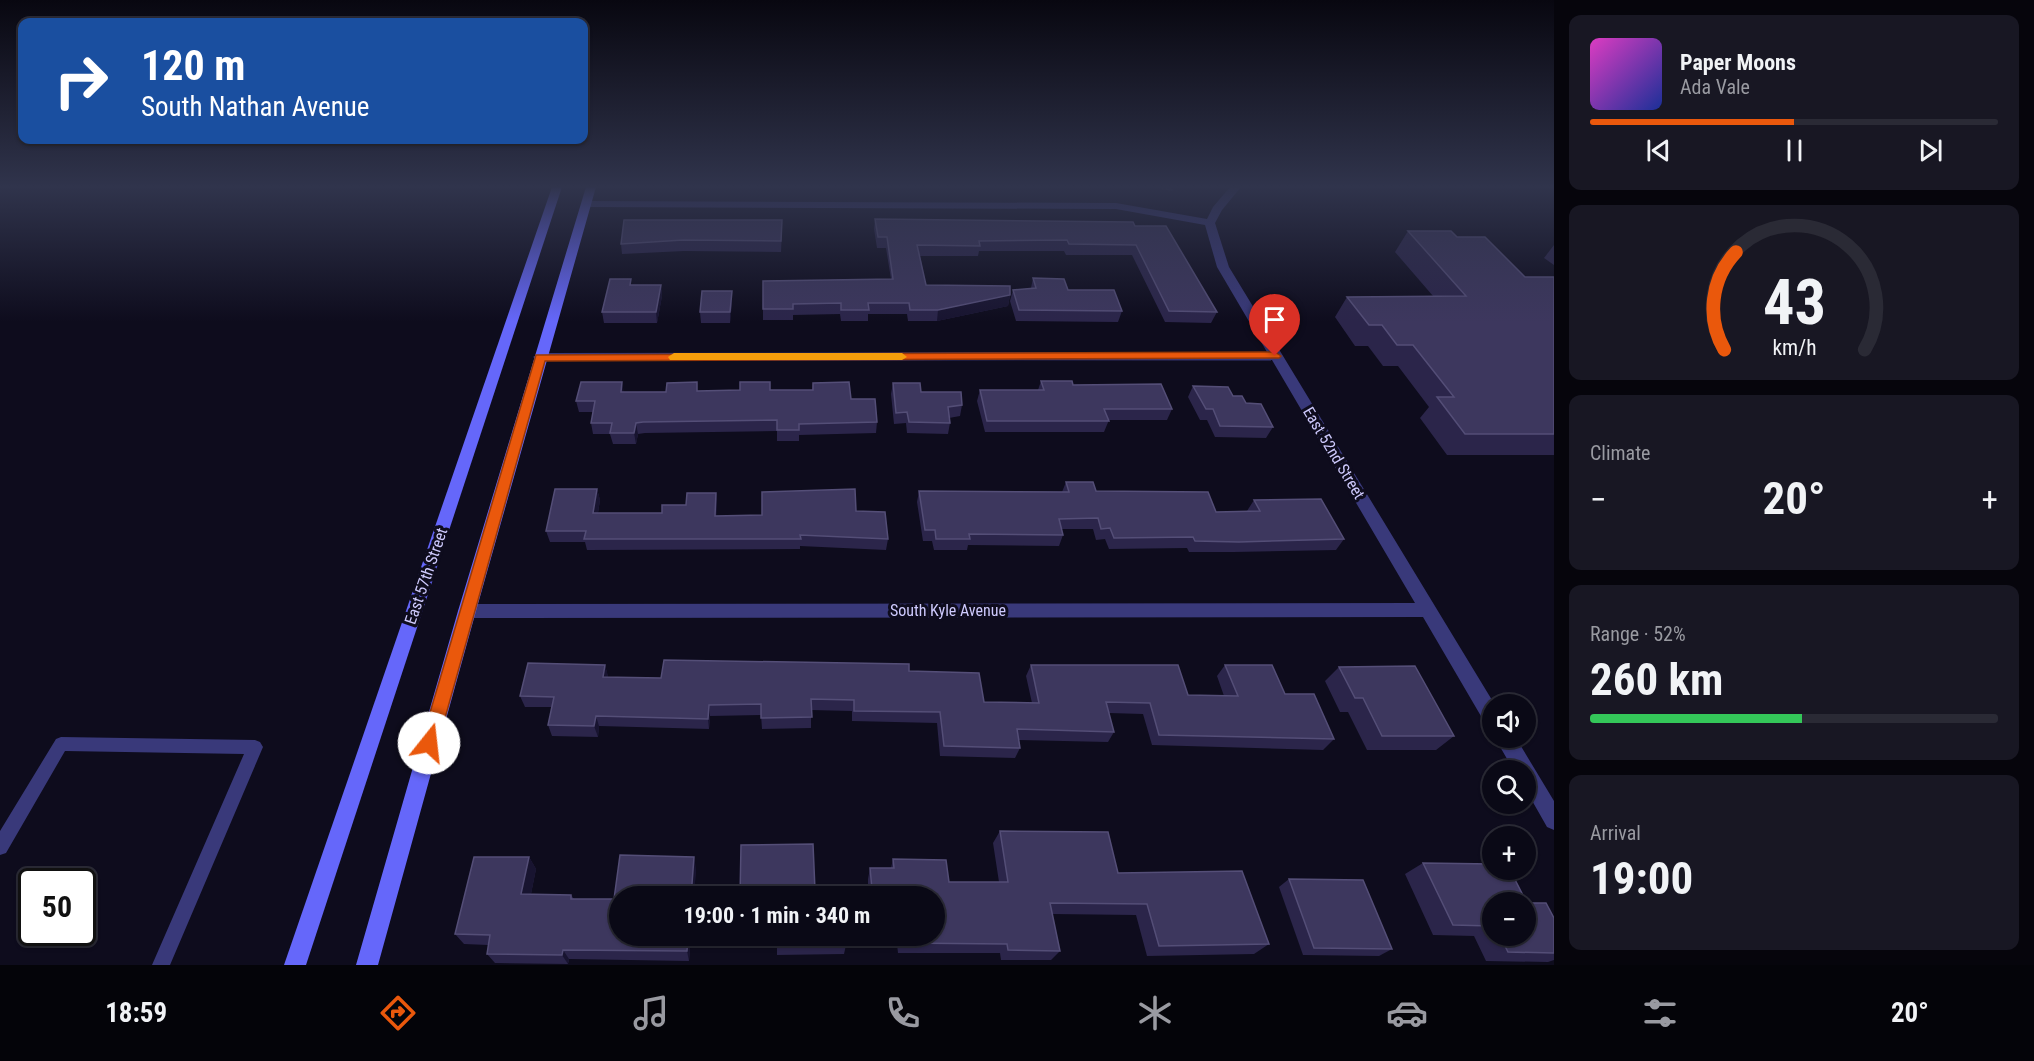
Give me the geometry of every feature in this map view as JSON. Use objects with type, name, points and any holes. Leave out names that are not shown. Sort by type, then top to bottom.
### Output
[{"type":"main road","name":"East 57th Street","points":[[295,965],[542,232]]},
{"type":"main road","points":[[367,965],[467,610],[578,232]]},
{"type":"street","name":"East 52nd Street","points":[[1213,232],[1223,267],[1482,700]]},
{"type":"street","points":[[540,357],[1275,356]]},
{"type":"street","name":"South Kyle Avenue","points":[[467,610],[1428,610]]},
{"type":"street","points":[[1536,790],[1554,820]]},
{"type":"lane","points":[[0,847],[62,744],[255,747],[161,965]]},
{"type":"building","points":[[622,232],[781,232],[781,241],[683,240],[621,244]]},
{"type":"building","points":[[877,232],[1170,232],[1217,312],[1169,311],[1136,245],[1069,244],[1067,240],[979,241],[980,246],[917,245],[926,285],[1010,286],[1010,295],[938,310],[910,310],[909,303],[868,303],[869,310],[841,310],[841,303],[793,304],[793,309],[763,309],[763,281],[893,279],[887,237],[878,237]]},
{"type":"building","points":[[1409,232],[1452,232],[1457,237],[1485,237],[1525,277],[1554,277],[1554,434],[1465,434],[1437,397],[1454,397],[1413,345],[1397,345],[1382,325],[1369,325],[1347,297],[1466,296]]},
{"type":"building","points":[[1033,278],[1064,279],[1068,290],[1114,290],[1122,311],[1019,310],[1013,290],[1036,288]]},
{"type":"building","points":[[610,279],[631,279],[630,285],[661,285],[656,312],[602,312]]},
{"type":"building","points":[[702,291],[732,291],[730,312],[700,312]]},
{"type":"building","points":[[1041,381],[1072,381],[1073,385],[1161,384],[1172,409],[1104,409],[1109,421],[987,421],[980,390],[1044,390]]},
{"type":"building","points":[[581,382],[622,382],[621,392],[666,392],[667,383],[697,382],[697,391],[740,390],[740,382],[770,382],[770,390],[813,390],[813,383],[849,382],[851,399],[875,399],[877,422],[799,424],[799,430],[777,430],[777,420],[643,422],[636,423],[634,433],[610,433],[612,423],[591,423],[595,401],[576,401]]},
{"type":"building","points":[[893,383],[920,383],[921,392],[961,392],[962,405],[948,407],[950,423],[909,422],[907,412],[896,413]]},
{"type":"building","points":[[1193,386],[1228,387],[1233,396],[1242,396],[1246,403],[1261,404],[1273,427],[1220,426],[1213,409],[1206,409]]},
{"type":"building","points":[[1066,482],[1093,482],[1096,491],[1208,492],[1216,512],[1260,511],[1254,500],[1321,499],[1344,539],[1239,542],[1195,541],[1193,537],[1114,538],[1110,528],[1101,529],[1098,518],[1059,519],[1063,535],[969,534],[970,539],[936,539],[935,530],[925,530],[919,491],[1069,492]]},
{"type":"building","points":[[555,489],[597,489],[593,513],[662,513],[662,505],[686,505],[687,493],[716,493],[715,516],[762,515],[762,492],[855,489],[856,511],[885,512],[888,539],[800,535],[801,539],[584,539],[586,531],[546,531]]},
{"type":"building","points":[[664,660],[909,664],[909,671],[979,673],[984,702],[1039,703],[1031,665],[1178,665],[1188,695],[1238,696],[1225,665],[1272,665],[1285,694],[1314,694],[1334,739],[1159,735],[1150,703],[1106,702],[1114,732],[1017,729],[1020,748],[944,746],[940,712],[854,711],[854,700],[811,699],[812,717],[761,718],[761,704],[709,705],[708,719],[596,716],[594,726],[548,725],[554,697],[520,696],[528,663],[605,665],[603,677],[661,678]]},
{"type":"building","points":[[1415,666],[1454,736],[1382,736],[1363,698],[1355,698],[1339,667]]},
{"type":"building","points":[[1000,831],[1108,832],[1118,873],[1242,871],[1269,944],[1159,946],[1147,904],[1050,903],[1060,951],[1008,950],[1007,944],[945,943],[945,886],[872,886],[870,868],[894,868],[893,859],[946,860],[949,882],[1008,882]]},
{"type":"building","points":[[813,844],[815,886],[740,886],[741,845]]},
{"type":"building","points":[[620,855],[694,857],[692,886],[616,886]]},
{"type":"building","points":[[474,857],[529,857],[521,894],[571,895],[571,899],[609,899],[609,946],[687,946],[687,951],[563,950],[562,955],[487,954],[490,935],[455,934]]},
{"type":"building","points":[[1423,863],[1482,864],[1482,880],[1515,880],[1521,892],[1482,892],[1482,926],[1453,925]]},
{"type":"building","points":[[1289,879],[1363,880],[1392,949],[1314,948]]},
{"type":"building","points":[[1536,903],[1546,903],[1554,918],[1554,953],[1508,952],[1505,946],[1536,946]]},
{"type":"slow traffic","points":[[674,357],[902,357]]},
{"type":"route","points":[[429,743],[540,357],[1275,356]]}]
